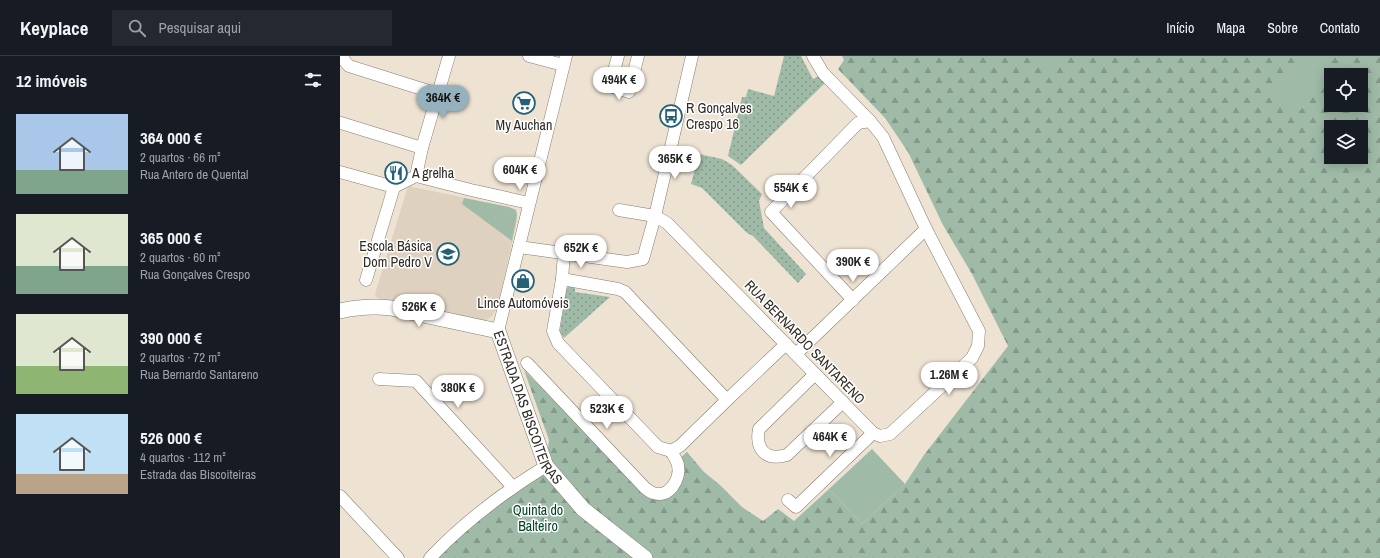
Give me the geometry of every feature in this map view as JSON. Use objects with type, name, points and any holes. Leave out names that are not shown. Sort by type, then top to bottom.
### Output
[{"type":"street","points":[[416,176],[422,148],[449,56]]},
{"type":"street","points":[[498,331],[564,61],[529,56]]},
{"type":"street","points":[[618,56],[610,86],[629,92],[638,56]]},
{"type":"street","points":[[519,247],[627,262],[643,258],[655,216],[692,56]]},
{"type":"street","points":[[788,500],[796,507],[873,433],[880,436],[890,434],[972,358],[978,346],[979,331],[926,229],[883,137],[870,121],[823,73],[813,56]]},
{"type":"street","points":[[342,59],[349,66],[438,94]]},
{"type":"street","points":[[853,300],[771,212],[858,123],[870,121]]},
{"type":"street","points":[[341,123],[422,148]]},
{"type":"street","points":[[340,172],[394,187],[416,176],[529,203]]},
{"type":"street","points":[[366,280],[394,187]]},
{"type":"street","points":[[619,210],[655,216]]},
{"type":"street","name":"RUA BERNARDO SANTARENO","points":[[655,216],[667,223],[873,433]]},
{"type":"street","points":[[796,354],[926,229]]},
{"type":"street","points":[[564,254],[562,280],[553,331],[558,343],[658,447],[671,451],[680,446],[786,344]]},
{"type":"street","points":[[562,280],[618,289],[625,292],[727,400]]},
{"type":"street","name":"ESTRADA DAS BISCOITEIRAS","points":[[340,311],[359,307],[383,307],[498,331],[546,466],[583,509],[645,558]]},
{"type":"street","points":[[527,363],[645,488],[654,493],[664,493],[674,486],[678,476],[678,465],[671,451]]},
{"type":"street","points":[[815,374],[759,429],[757,438],[759,447],[771,457],[778,458],[787,456],[843,402]]},
{"type":"street","points":[[379,379],[416,382],[513,486]]},
{"type":"street","points":[[430,558],[453,535],[513,486],[546,466]]},
{"type":"street","points":[[340,496],[398,558]]},
{"type":"shaded area","name":"Escola Básica Dom Pedro V","points":[[408,186],[509,207],[516,210],[517,221],[497,309],[487,320],[478,320],[377,298],[375,294]]},
{"type":"green space","points":[[784,56],[801,56],[813,79],[819,76],[825,83],[741,165],[728,156],[742,97],[746,97],[748,89],[774,96]]},
{"type":"green space","name":"Quinta do Balteiro","points":[[842,56],[1380,56],[1380,558],[430,558],[546,466],[549,440],[524,370],[632,481],[651,495],[682,481],[684,469],[680,458],[687,452],[704,472],[720,485],[742,507],[763,521],[778,509],[794,521],[829,489],[862,524],[905,484],[924,455],[1008,346],[972,274],[943,225],[908,152],[885,118],[838,69],[844,60]]},
{"type":"green space","points":[[1029,56],[1065,56],[1052,73]]},
{"type":"green space","points":[[1308,56],[1315,56],[1328,68],[1324,68],[1324,85],[1293,118],[1270,97]]},
{"type":"green space","points":[[699,154],[722,159],[732,165],[762,194],[759,201],[764,228],[806,274],[798,283],[753,236],[747,233],[702,188],[691,184]]},
{"type":"green space","points":[[464,198],[509,207],[516,210],[517,215],[512,241],[462,204]]},
{"type":"green space","points":[[572,285],[575,285],[575,292],[610,297],[564,338],[560,331],[566,290]]},
{"type":"green space","points":[[872,449],[905,484],[862,524],[829,489]]},
{"type":"place","name":"My Auchan","points":[[524,103]]},
{"type":"place","name":"R Gonçalves Crespo 16","points":[[671,116]]},
{"type":"place","name":"A grelha","points":[[396,173]]},
{"type":"place","name":"Escola Básica Dom Pedro V","points":[[448,254]]},
{"type":"place","name":"Lince Automóveis","points":[[523,281]]}]
